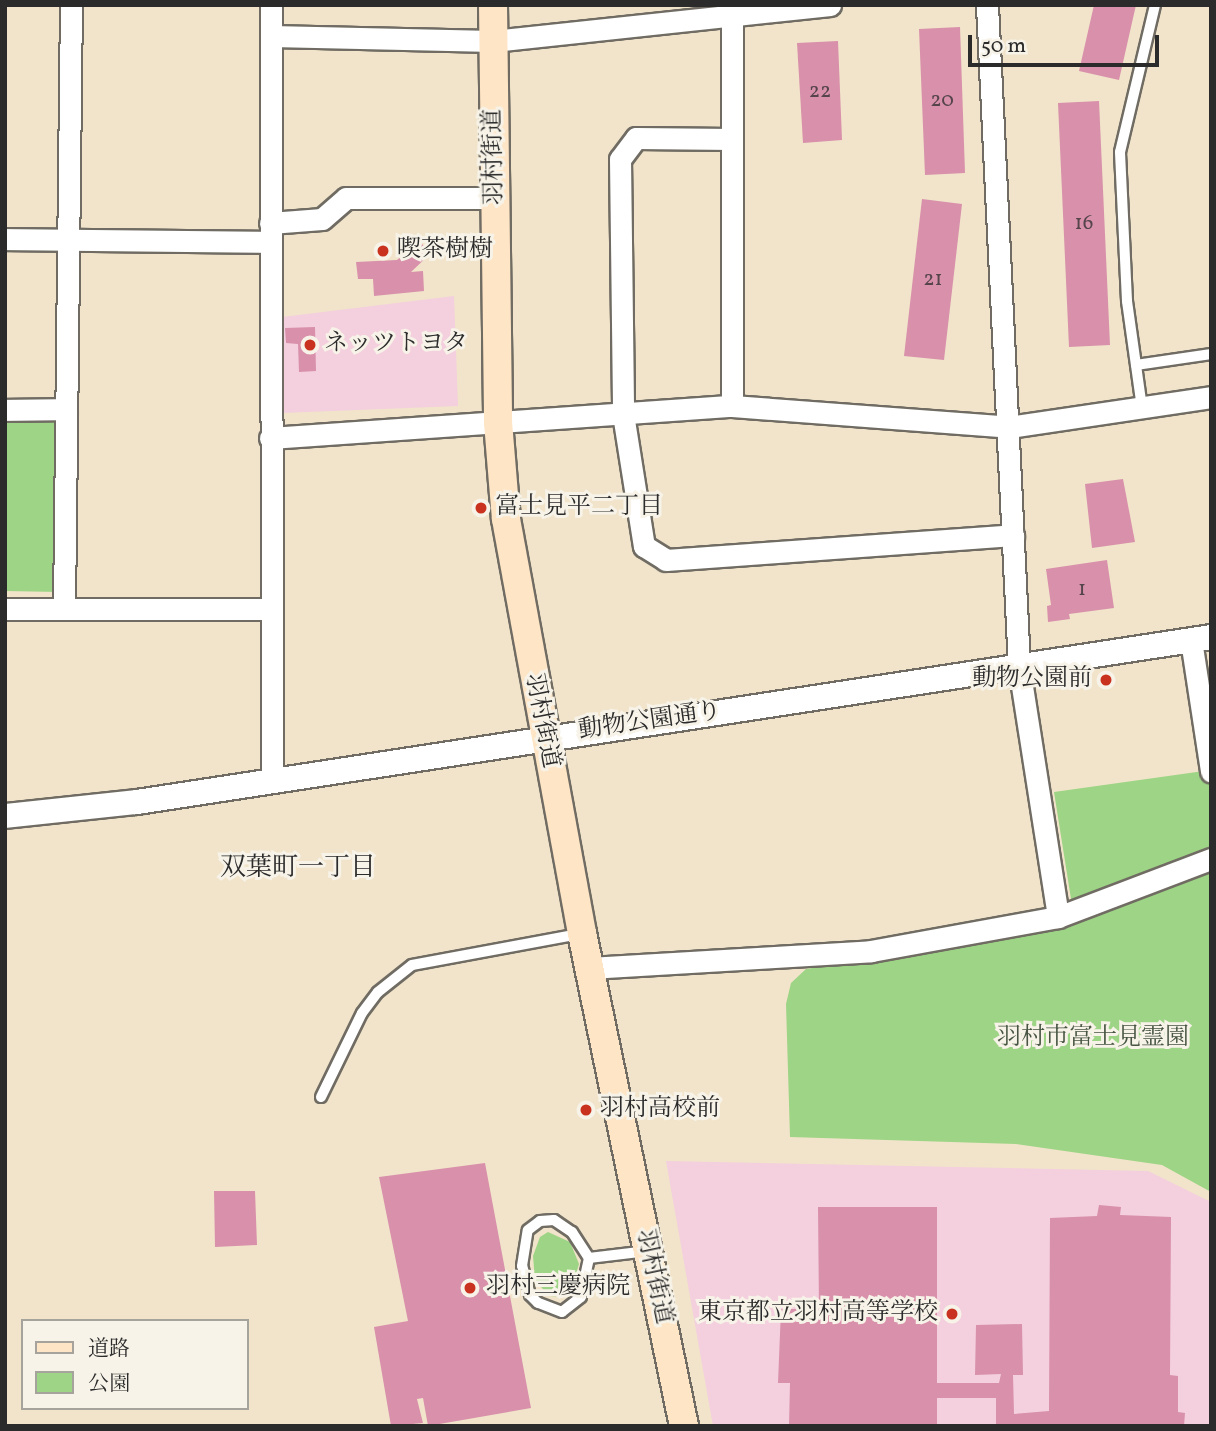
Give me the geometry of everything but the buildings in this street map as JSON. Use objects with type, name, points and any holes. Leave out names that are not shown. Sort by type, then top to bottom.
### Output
[{"type":"main road","name":"羽村街道","points":[[493,5],[498,422],[506,519],[544,738],[582,933],[684,1426]]},
{"type":"street","points":[[64,609],[71,5]]},
{"type":"street","points":[[271,5],[269,609],[272,782]]},
{"type":"street","points":[[271,36],[493,41],[732,10],[830,5]]},
{"type":"street","points":[[987,5],[1019,667],[1058,917]]},
{"type":"street","points":[[732,10],[732,406]]},
{"type":"street","points":[[732,139],[636,138],[620,159],[623,414],[644,546],[666,560],[1013,535]]},
{"type":"street","points":[[5,239],[68,240],[270,233],[322,219],[346,198],[496,198]]},
{"type":"street","points":[[270,438],[732,406],[1009,427],[1211,397]]},
{"type":"street","points":[[5,410],[66,409]]},
{"type":"street","points":[[5,608],[269,609]]},
{"type":"street","points":[[1201,638],[1211,771]]},
{"type":"street","name":"動物公園通り","points":[[5,816],[272,782],[1201,638]]},
{"type":"street","points":[[589,968],[871,951],[1058,917],[1211,859]]},
{"type":"lane","points":[[1142,408],[1127,300],[1120,152],[1156,5]]},
{"type":"lane","points":[[1136,365],[1211,354]]},
{"type":"lane","points":[[321,1097],[362,1013],[378,992],[412,965],[582,933]]},
{"type":"lane","points":[[540,1221],[564,1225],[589,1258],[588,1278],[574,1306],[562,1312],[551,1310],[530,1295],[522,1266],[523,1245],[528,1230],[540,1221]]},
{"type":"lane","points":[[589,1258],[648,1251]]},
{"type":"shaded area","points":[[454,296],[458,406],[282,413],[282,317]]},
{"type":"shaded area","name":"東京都立羽村高等学校","points":[[666,1161],[1148,1171],[1211,1202],[1211,1426],[713,1426]]},
{"type":"green space","points":[[63,412],[60,592],[5,591],[5,414]]},
{"type":"green space","name":"羽村市富士見霊園","points":[[1211,770],[1211,1192],[1162,1165],[1016,1144],[790,1137],[786,1004],[791,983],[806,969],[1075,924],[1054,792]]},
{"type":"green space","points":[[548,1232],[570,1242],[579,1264],[569,1297],[549,1296],[535,1280],[533,1256],[540,1237]]},
{"type":"place","name":"喫茶樹樹","points":[[383,251]]},
{"type":"place","name":"ネッツトヨタ","points":[[310,345]]},
{"type":"place","name":"富士見平二丁目","points":[[481,508]]},
{"type":"place","name":"動物公園前","points":[[1106,680]]},
{"type":"place","name":"羽村高校前","points":[[586,1110]]},
{"type":"place","name":"羽村三慶病院","points":[[470,1288]]},
{"type":"place","name":"東京都立羽村高等学校","points":[[952,1314]]},
{"type":"district","name":"双葉町一丁目","points":[[298,869]]}]
